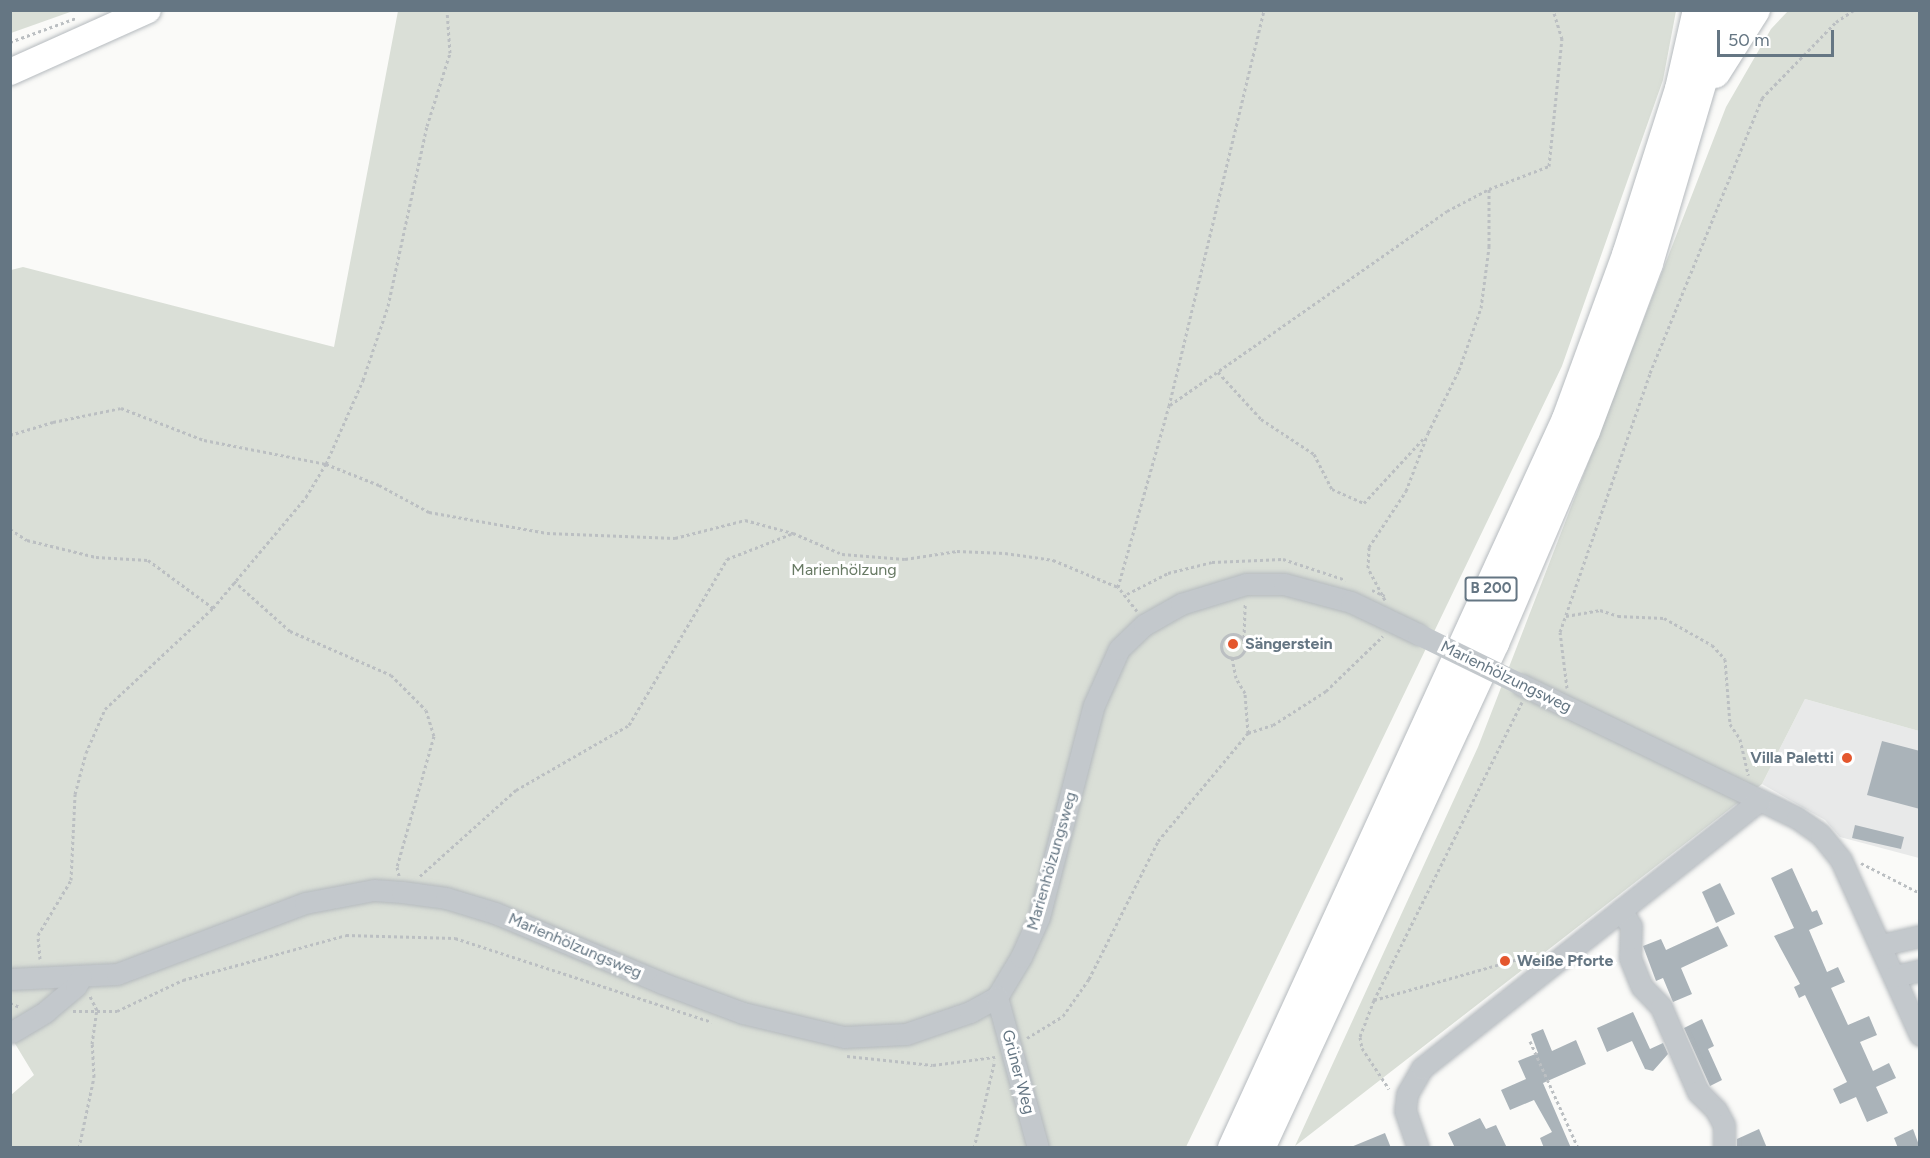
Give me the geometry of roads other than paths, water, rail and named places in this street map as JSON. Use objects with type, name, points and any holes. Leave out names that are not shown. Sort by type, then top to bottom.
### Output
[{"type":"highway","name":"B 200","points":[[1233,1148],[1567,419],[1627,255],[1680,89],[1698,10]]},
{"type":"highway","name":"B 200","points":[[1260,1148],[1494,643],[1585,431],[1648,263],[1700,96],[1723,10]]},
{"type":"highway","points":[[1700,96],[1755,10]]},
{"type":"main road","points":[[10,72],[148,10]]},
{"type":"street","name":"Marienhölzungsweg","points":[[10,979],[117,974],[306,903],[374,890],[446,898],[495,913],[662,983],[808,1031],[844,1037],[906,1034],[949,1021],[997,997],[1039,917],[1094,705],[1119,649],[1144,625],[1180,604],[1246,584],[1284,584],[1320,591],[1387,619],[1760,800],[1821,834],[1841,860],[1920,1035]]},
{"type":"street","points":[[1418,1148],[1399,1092],[1422,1068],[1560,956],[1760,800]]},
{"type":"street","points":[[1621,910],[1631,926],[1630,958],[1642,987],[1661,1007],[1698,1092],[1720,1117],[1726,1138],[1724,1148]]},
{"type":"street","points":[[1881,945],[1920,936]]},
{"type":"street","points":[[1895,976],[1920,970]]},
{"type":"street","points":[[12,1032],[45,1012],[76,986],[81,977]]},
{"type":"street","name":"Grüner Weg","points":[[997,997],[1004,1054],[1038,1148]]},
{"type":"place","name":"Sängerstein","points":[[1233,644]]},
{"type":"place","name":"Villa Paletti","points":[[1847,758]]},
{"type":"place","name":"Weiße Pforte","points":[[1505,961]]},
{"type":"park label","name":"Marienhölzung","points":[[844,570]]}]
